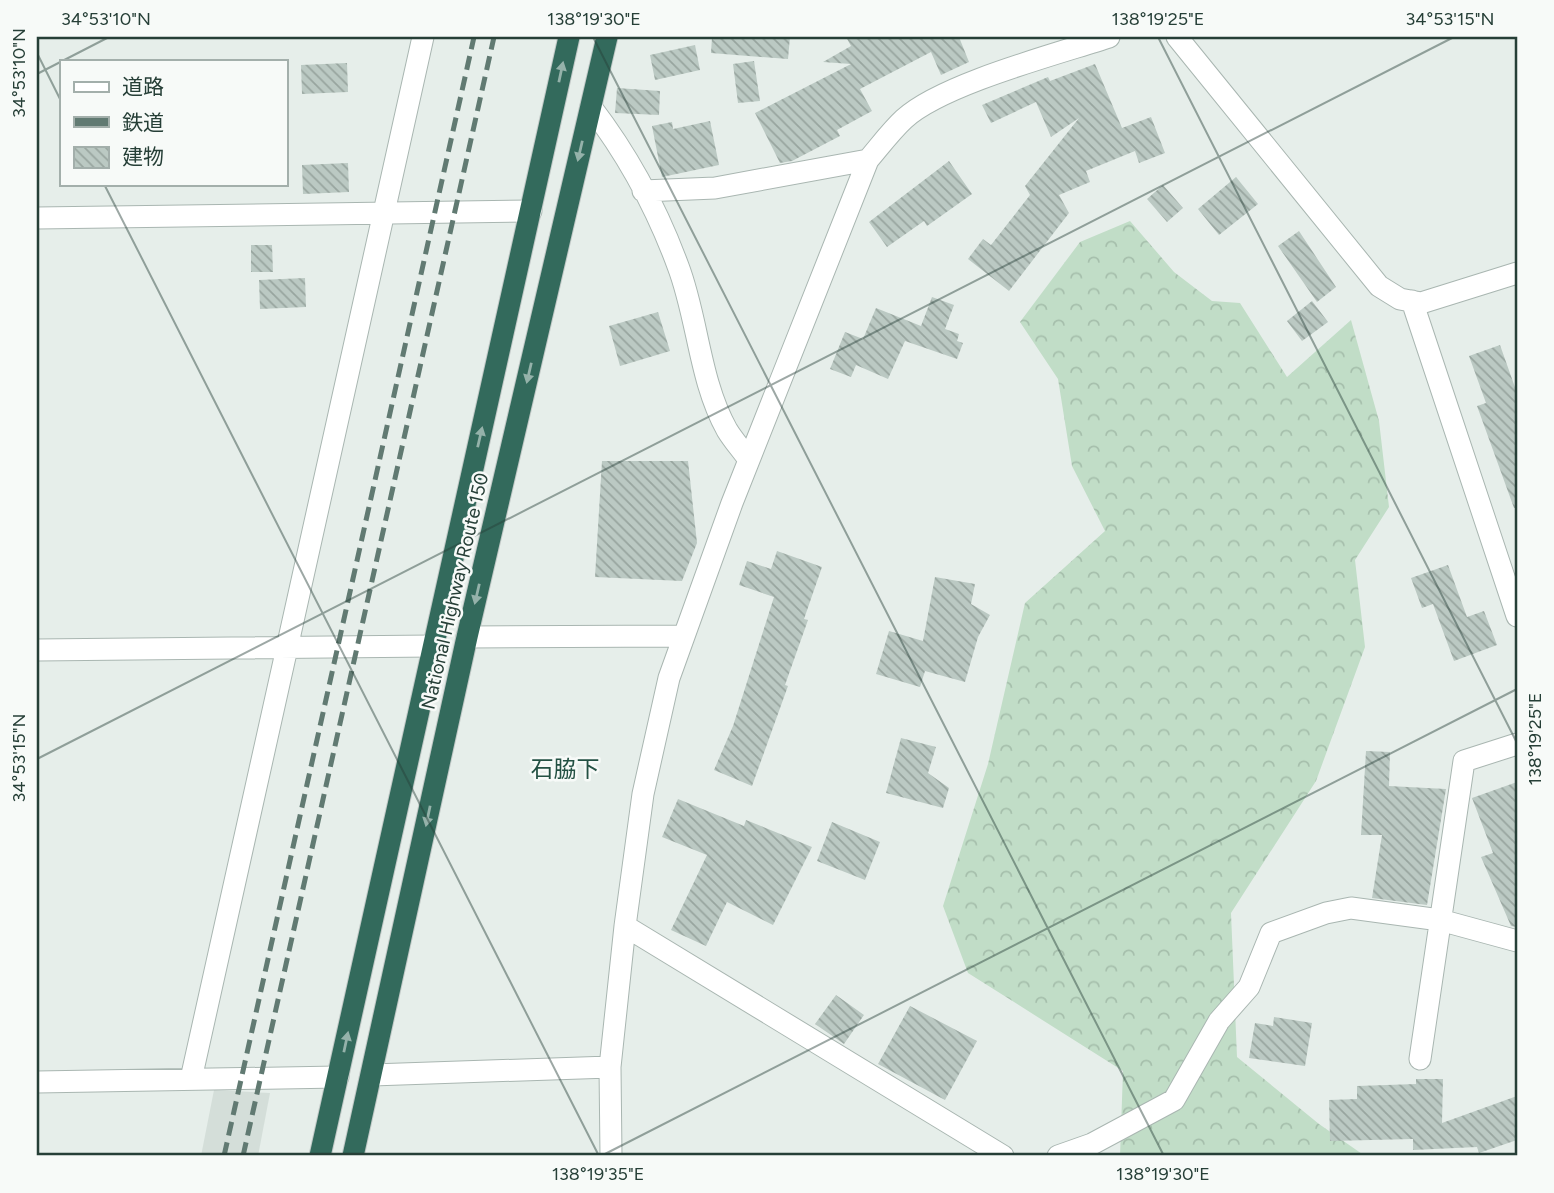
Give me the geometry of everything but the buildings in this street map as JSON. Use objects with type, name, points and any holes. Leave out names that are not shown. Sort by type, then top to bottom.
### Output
[{"type":"highway","name":"National Highway Route 150","points":[[320,1156],[569,37]]},
{"type":"highway","name":"National Highway Route 150","points":[[353,1156],[467,637],[607,37]]},
{"type":"street","points":[[191,1079],[423,37]]},
{"type":"street","points":[[611,1156],[610,1066],[625,926],[643,794],[669,678],[749,460],[868,160],[905,118],[936,99],[988,78],[1109,37]]},
{"type":"street","points":[[1177,37],[1380,286],[1400,299],[1421,303],[1516,278]]},
{"type":"street","points":[[591,107],[618,141],[679,267],[714,398],[727,430],[749,460]]},
{"type":"street","points":[[643,191],[715,188],[799,175],[868,160]]},
{"type":"street","points":[[37,218],[531,211]]},
{"type":"street","points":[[1412,301],[1517,616]]},
{"type":"street","points":[[467,637],[684,636]]},
{"type":"street","points":[[37,650],[433,646]]},
{"type":"street","points":[[1420,1059],[1464,761],[1517,744]]},
{"type":"street","points":[[1058,1156],[1092,1144],[1174,1100],[1219,1021],[1249,987],[1272,933],[1351,908],[1440,920],[1517,941]]},
{"type":"street","points":[[625,926],[1003,1156]]},
{"type":"street","points":[[372,1075],[610,1066]]},
{"type":"street","points":[[37,1082],[338,1077]]},
{"type":"shaded area","points":[[214,1090],[270,1093],[258,1156],[201,1156]]},
{"type":"green space","points":[[1130,221],[1174,272],[1212,301],[1240,303],[1287,377],[1351,320],[1379,421],[1389,507],[1355,560],[1365,647],[1316,781],[1231,913],[1237,1057],[1319,1124],[1365,1156],[1120,1156],[1123,1071],[968,973],[943,906],[988,764],[1025,603],[1105,531],[1072,466],[1058,379],[1020,322],[1080,242]]},
{"type":"railway","points":[[224,1156],[474,37]]},
{"type":"railway","points":[[243,1156],[494,37]]},
{"type":"district","name":"石脇下","points":[[565,769]]}]
